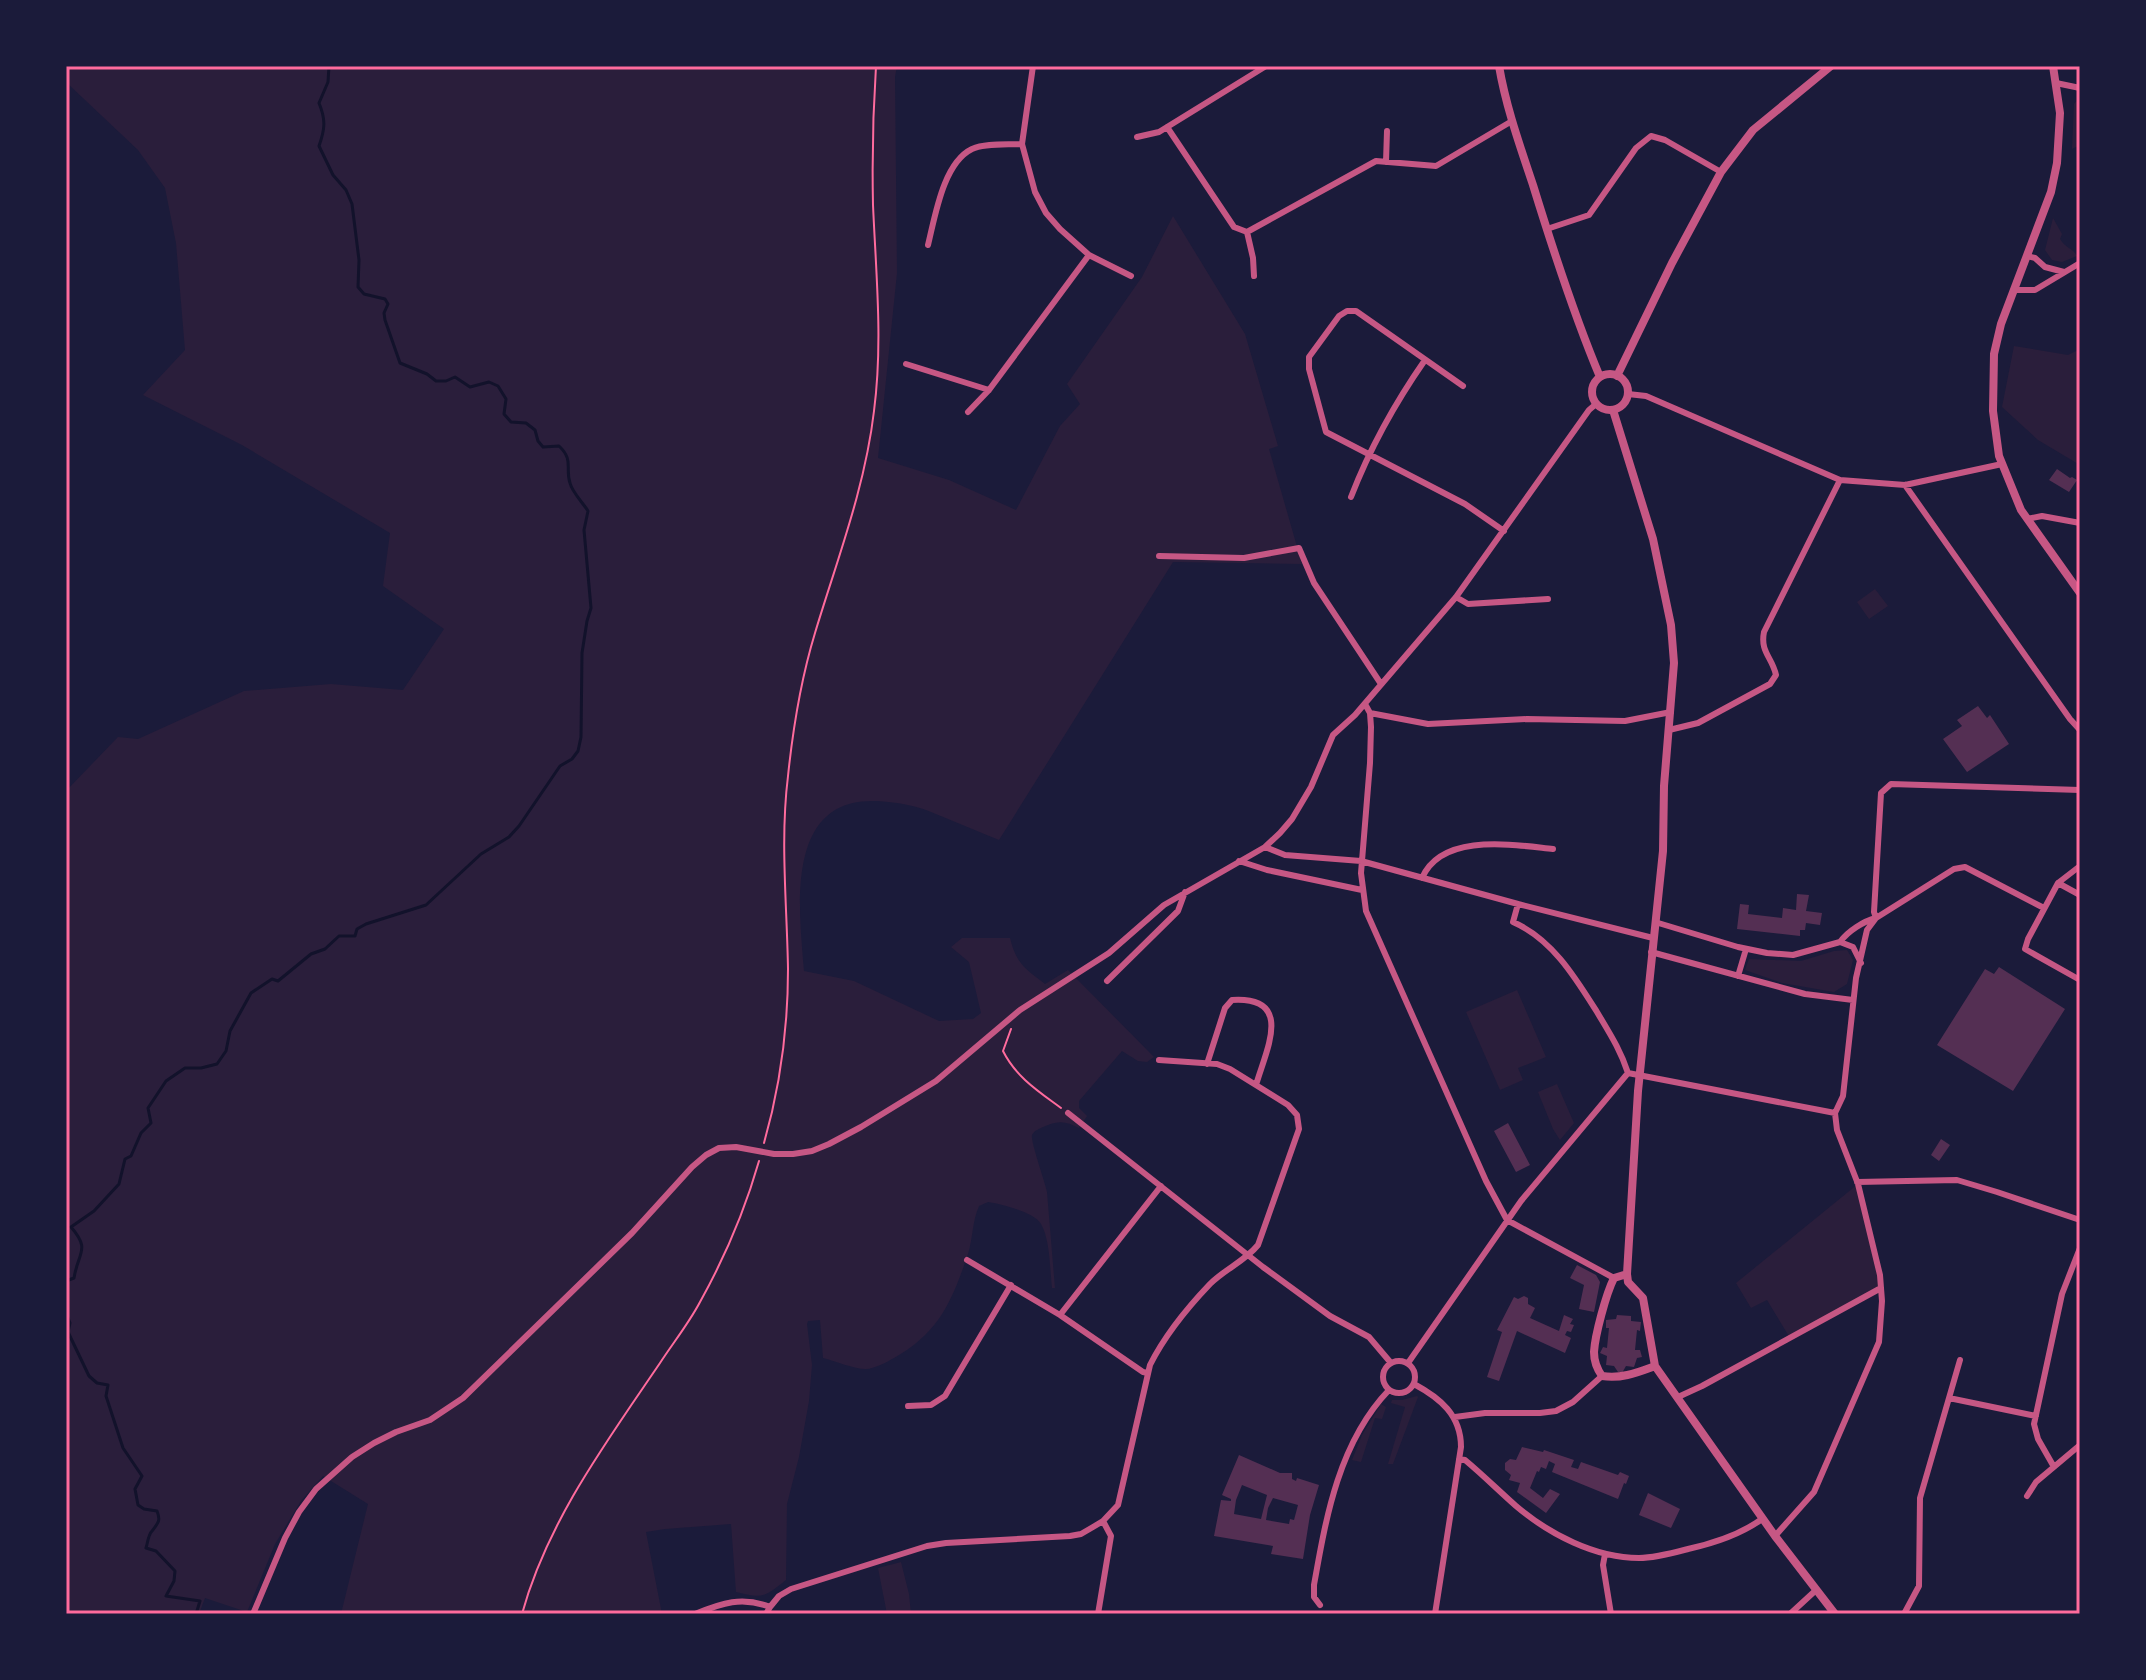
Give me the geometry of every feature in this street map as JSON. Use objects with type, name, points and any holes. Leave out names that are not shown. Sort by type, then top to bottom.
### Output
[{"type":"street","points":[[1033,66],[1022,144],[1035,192],[1046,213],[1089,255],[1131,276]]},
{"type":"street","points":[[1137,137],[1159,132],[1266,66]]},
{"type":"street","points":[[1499,66],[1512,121],[1572,308],[1600,377]]},
{"type":"street","points":[[1617,376],[1721,172],[1753,130],[1831,66]]},
{"type":"street","points":[[2053,66],[2060,113],[2057,163],[2051,192],[2001,324],[1993,369],[1993,411],[2002,464],[2021,510],[2080,593]]},
{"type":"street","points":[[2056,83],[2080,88]]},
{"type":"street","points":[[1167,127],[1234,227],[1247,232],[1376,161],[1436,166],[1512,121]]},
{"type":"street","points":[[1386,162],[1387,131]]},
{"type":"street","points":[[1547,229],[1589,215],[1636,148],[1651,136],[1665,140],[1721,172]]},
{"type":"street","points":[[928,245],[942,191],[959,160],[972,149],[1022,144]]},
{"type":"street","points":[[1247,232],[1254,276]]},
{"type":"street","points":[[968,412],[989,390],[1089,255]]},
{"type":"street","points":[[2027,256],[2035,258],[2045,267],[2064,272]]},
{"type":"street","points":[[2015,290],[2035,290],[2080,263]]},
{"type":"street","points":[[1463,386],[1356,311],[1347,311],[1339,316],[1309,357],[1309,369],[1326,432],[1465,504],[1504,531]]},
{"type":"street","points":[[1351,497],[1368,455],[1399,397],[1425,360]]},
{"type":"street","points":[[906,364],[989,390]]},
{"type":"street","points":[[1617,376],[1626,385],[1628,394],[1621,406],[1613,410],[1604,409],[1596,404],[1592,390],[1600,377],[1617,376]]},
{"type":"street","points":[[1628,394],[1646,396],[1840,480],[1905,485],[2002,464]]},
{"type":"street","points":[[253,1614],[285,1538],[316,1489],[352,1457],[374,1443],[430,1420],[463,1398],[632,1233],[706,1155],[719,1148],[736,1147],[774,1154],[812,1151],[861,1127],[936,1081],[1020,1010],[1109,953],[1164,905],[1265,847],[1292,819],[1311,787],[1333,735],[1365,704],[1456,597],[1596,404]]},
{"type":"street","points":[[1613,410],[1646,514],[1674,647],[1664,786],[1663,851],[1640,1075],[1628,1282],[1643,1298],[1655,1366],[1762,1519],[1835,1614]]},
{"type":"street","points":[[1669,730],[1698,723],[1770,684],[1776,675],[1762,643],[1764,632],[1840,480]]},
{"type":"street","points":[[1905,485],[2080,730]]},
{"type":"street","points":[[2027,519],[2042,516],[2080,523]]},
{"type":"street","points":[[1159,556],[1244,558],[1299,548],[1314,583],[1381,684]]},
{"type":"street","points":[[1456,597],[1468,604],[1548,599]]},
{"type":"street","points":[[1365,704],[1370,713],[1370,763],[1361,861],[1366,911],[1486,1181],[1507,1220],[1614,1278],[1627,1274]]},
{"type":"street","points":[[1370,713],[1428,724],[1527,719],[1625,721],[1671,712]]},
{"type":"street","points":[[1876,918],[1879,808],[1881,793],[1891,784],[2080,790]]},
{"type":"street","points":[[1422,878],[1435,860],[1472,845],[1495,843],[1553,849]]},
{"type":"street","points":[[1265,847],[1285,855],[1361,861],[1653,938]]},
{"type":"street","points":[[1239,861],[1362,890]]},
{"type":"street","points":[[2080,866],[2058,883],[2025,949],[2080,980]]},
{"type":"street","points":[[1775,1536],[1814,1492],[1879,1342],[1880,1275],[1857,1182],[1837,1130],[1835,1113],[1843,1096],[1853,1000],[1867,930],[1876,918],[1954,869],[1965,867],[2044,908]]},
{"type":"street","points":[[2058,883],[2080,895]]},
{"type":"street","points":[[1107,981],[1178,911],[1185,892]]},
{"type":"street","points":[[1518,904],[1513,922],[1537,936],[1564,963],[1620,1050],[1628,1073]]},
{"type":"street","points":[[1840,942],[1844,936],[1876,918]]},
{"type":"street","points":[[1655,922],[1746,949],[1793,955],[1840,942],[1853,947],[1861,963]]},
{"type":"street","points":[[1738,976],[1746,949]]},
{"type":"street","points":[[1651,952],[1805,994],[1853,1000]]},
{"type":"street","points":[[1207,1064],[1225,1008],[1232,1000],[1243,999],[1262,1006],[1271,1013],[1273,1026],[1256,1085]]},
{"type":"street","points":[[695,1614],[719,1604],[752,1600],[768,1610],[779,1596],[805,1583],[927,1546],[1081,1534],[1103,1521],[1118,1505],[1148,1373],[1158,1348],[1210,1284],[1249,1256],[1258,1245],[1299,1129],[1297,1115],[1288,1105],[1230,1069],[1217,1064],[1159,1060]]},
{"type":"street","points":[[1408,1363],[1507,1220],[1628,1073]]},
{"type":"street","points":[[1628,1073],[1835,1113]]},
{"type":"street","points":[[1068,1113],[1249,1256],[1330,1316],[1369,1337],[1391,1363]]},
{"type":"street","points":[[1857,1182],[1957,1180],[2080,1220]]},
{"type":"street","points":[[1060,1315],[1161,1186]]},
{"type":"street","points":[[2054,1467],[2038,1439],[2034,1424],[2062,1294],[2080,1248]]},
{"type":"street","points":[[967,1260],[1060,1315],[1148,1373]]},
{"type":"street","points":[[1602,1376],[1596,1368],[1594,1353],[1608,1290],[1614,1278]]},
{"type":"street","points":[[908,1406],[931,1405],[945,1396],[1011,1285]]},
{"type":"street","points":[[1678,1397],[1881,1288]]},
{"type":"street","points":[[1904,1614],[1919,1586],[1920,1498],[1960,1360]]},
{"type":"street","points":[[1400,1361],[1408,1363],[1414,1371],[1414,1384],[1403,1393],[1389,1390],[1383,1376],[1387,1366],[1400,1361]]},
{"type":"street","points":[[1455,1417],[1556,1411],[1573,1402],[1602,1376],[1628,1376],[1655,1366]]},
{"type":"street","points":[[1414,1384],[1439,1400],[1455,1417],[1461,1435],[1435,1614]]},
{"type":"street","points":[[1320,1605],[1314,1597],[1314,1585],[1329,1509],[1343,1462],[1362,1424],[1389,1390]]},
{"type":"street","points":[[1949,1398],[2036,1416]]},
{"type":"street","points":[[2027,1496],[2036,1482],[2080,1445]]},
{"type":"street","points":[[1459,1459],[1465,1460],[1518,1508],[1543,1525],[1605,1554],[1641,1558],[1681,1551],[1723,1541],[1762,1519]]},
{"type":"street","points":[[1098,1614],[1111,1536],[1103,1521]]},
{"type":"street","points":[[1605,1554],[1603,1565],[1611,1614]]},
{"type":"street","points":[[1790,1614],[1815,1591]]},
{"type":"path","points":[[771,1119],[786,1021],[788,971],[783,827],[796,713],[814,636],[855,504],[874,412],[879,360],[872,132],[876,66]]},
{"type":"path","points":[[1020,1010],[1003,1051],[1018,1075],[1068,1113]]},
{"type":"path","points":[[522,1614],[527,1595],[560,1519],[699,1304],[727,1249],[753,1182]]},
{"type":"shaded area","points":[[66,66],[897,66],[897,273],[878,458],[949,480],[1016,510],[1060,426],[1080,404],[1067,384],[1142,277],[1173,216],[1245,334],[1278,446],[1269,449],[1302,564],[1173,562],[999,840],[925,810],[877,801],[847,805],[826,817],[812,837],[800,889],[804,971],[854,981],[939,1021],[973,1019],[981,1013],[969,962],[951,947],[962,938],[1010,938],[1018,960],[1032,974],[1045,984],[1068,970],[1154,1057],[1147,1062],[1138,1061],[1122,1051],[1079,1101],[1079,1108],[1087,1116],[1079,1128],[1068,1123],[1056,1123],[1032,1135],[1047,1192],[1055,1288],[1052,1288],[1048,1246],[1041,1224],[1025,1212],[988,1202],[979,1206],[968,1254],[942,1314],[909,1348],[873,1368],[850,1366],[823,1358],[820,1320],[808,1321],[812,1365],[809,1401],[787,1504],[786,1580],[768,1593],[758,1596],[736,1592],[731,1524],[646,1532],[662,1614],[341,1614],[368,1504],[323,1476],[301,1501],[275,1544],[247,1612],[205,1598],[199,1614],[66,1614],[66,791],[118,737],[138,739],[244,691],[331,684],[403,690],[444,629],[383,586],[390,533],[242,445],[143,395],[185,350],[176,243],[165,188],[138,150],[66,82]]},
{"type":"shaded area","points":[[2080,97],[2080,145],[2072,149],[2074,104]]},
{"type":"shaded area","points":[[2053,218],[2062,234],[2060,239],[2077,256],[2062,262],[2052,260],[2045,250]]},
{"type":"shaded area","points":[[2014,346],[2068,355],[2080,349],[2080,465],[2038,440],[2002,407]]},
{"type":"shaded area","points":[[1875,589],[1888,606],[1869,619],[1857,602]]},
{"type":"shaded area","points":[[1847,950],[1853,960],[1847,984],[1834,992],[1782,983],[1745,970],[1749,959],[1801,961]]},
{"type":"shaded area","points":[[1517,990],[1546,1057],[1518,1068],[1523,1080],[1500,1090],[1466,1012]]},
{"type":"shaded area","points":[[1557,1084],[1574,1123],[1560,1140],[1538,1092]]},
{"type":"shaded area","points":[[1858,1184],[1881,1288],[1790,1338],[1767,1300],[1751,1308],[1736,1283]]},
{"type":"shaded area","points":[[1417,1396],[1393,1464],[1388,1464],[1405,1407],[1391,1403],[1392,1400]]},
{"type":"shaded area","points":[[1381,1404],[1386,1407],[1382,1419],[1375,1418],[1361,1462],[1352,1460],[1362,1435]]},
{"type":"shaded area","points":[[901,1562],[911,1614],[887,1614],[878,1568]]},
{"type":"building","points":[[2057,469],[2077,480],[2069,492],[2049,480]]},
{"type":"building","points":[[1978,706],[1987,718],[1990,715],[2009,744],[1967,772],[1943,739],[1962,726],[1957,720]]},
{"type":"building","points":[[1797,894],[1809,895],[1806,911],[1822,913],[1820,925],[1806,923],[1805,930],[1800,930],[1800,936],[1737,929],[1740,904],[1749,905],[1748,914],[1782,918],[1783,908],[1796,910]]},
{"type":"building","points":[[1999,967],[2065,1009],[2013,1091],[1937,1045],[1985,969],[1994,974]]},
{"type":"building","points":[[1508,1123],[1530,1165],[1516,1172],[1494,1131]]},
{"type":"building","points":[[1941,1139],[1950,1145],[1939,1161],[1931,1155]]},
{"type":"building","points":[[1577,1265],[1596,1275],[1600,1282],[1594,1312],[1579,1309],[1584,1285],[1570,1278]]},
{"type":"building","points":[[1514,1297],[1528,1298],[1528,1304],[1535,1308],[1530,1318],[1559,1331],[1564,1315],[1573,1319],[1571,1332],[1567,1331],[1565,1335],[1571,1338],[1565,1353],[1517,1331],[1499,1381],[1487,1377],[1502,1332],[1497,1330]]},
{"type":"building","points":[[1617,1315],[1631,1316],[1631,1321],[1641,1322],[1635,1350],[1640,1350],[1642,1357],[1637,1358],[1634,1367],[1626,1366],[1622,1373],[1614,1366],[1606,1365],[1607,1356],[1600,1353],[1603,1347],[1607,1348],[1609,1328],[1606,1328],[1606,1320],[1616,1319]]},
{"type":"building","points":[[1522,1447],[1544,1450],[1574,1460],[1571,1467],[1578,1469],[1581,1462],[1629,1476],[1618,1499],[1552,1472],[1555,1464],[1549,1461],[1546,1469],[1541,1467],[1537,1471],[1530,1488],[1543,1498],[1550,1489],[1560,1494],[1546,1513],[1517,1492],[1520,1483],[1509,1480],[1511,1475],[1505,1470],[1505,1463],[1510,1459],[1516,1460]]},
{"type":"building","points":[[1239,1455],[1280,1473],[1292,1473],[1292,1479],[1296,1481],[1297,1478],[1319,1485],[1310,1515],[1303,1559],[1271,1554],[1273,1546],[1214,1536],[1221,1500],[1231,1501],[1222,1495]],"holes":[[[1242,1485],[1267,1495],[1261,1519],[1234,1514]],[[1273,1498],[1298,1505],[1294,1520],[1290,1519],[1289,1524],[1266,1520]]]},
{"type":"building","points":[[1648,1493],[1680,1509],[1671,1528],[1639,1515]]},
{"type":"waterway","points":[[66,1281],[74,1278],[82,1251],[71,1227],[94,1211],[119,1184],[125,1159],[131,1156],[141,1133],[151,1123],[148,1108],[166,1081],[185,1068],[217,1064],[226,1051],[230,1031],[251,993],[272,979],[278,981],[339,936],[355,936],[357,929],[366,924],[426,905],[481,854],[509,837],[560,766],[578,751],[581,737],[582,653],[591,608],[584,530],[588,511],[571,486],[564,451],[559,446],[543,447],[535,430],[526,423],[511,422],[504,414],[506,399],[498,386],[489,382],[470,387],[455,377],[436,381],[400,363],[385,320],[388,304],[385,299],[364,294],[358,287],[359,260],[352,204],[319,146],[324,124],[319,103],[328,82],[329,66]]},
{"type":"waterway","points":[[66,1313],[70,1323],[68,1332],[89,1376],[97,1383],[108,1385],[106,1396],[123,1448],[142,1476],[135,1489],[138,1505],[157,1511],[158,1522],[146,1548],[156,1551],[175,1571],[174,1581],[166,1596],[200,1601],[196,1614]]}]
